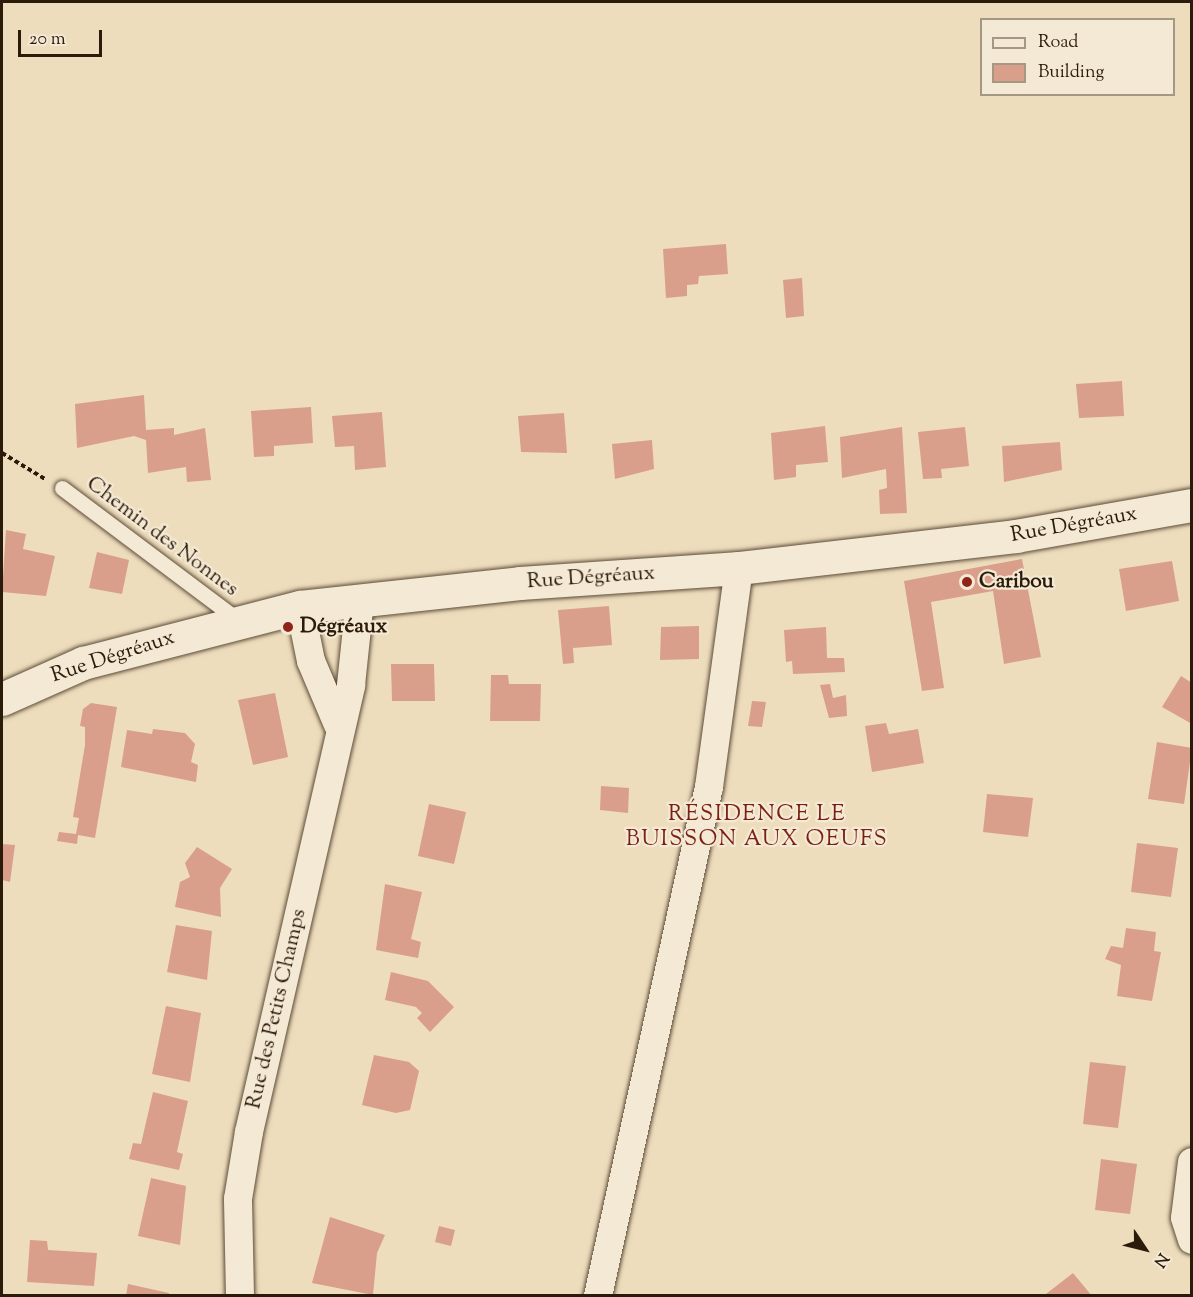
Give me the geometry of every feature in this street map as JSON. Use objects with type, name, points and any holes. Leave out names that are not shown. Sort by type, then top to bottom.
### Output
[{"type":"main road","name":"Rue Dégréaux","points":[[2,699],[83,663],[238,620],[300,607],[360,599],[739,568],[1016,536],[1191,505]]},
{"type":"street","points":[[598,1296],[709,787],[739,568]]},
{"type":"street","name":"Rue des Petits Champs","points":[[240,1296],[238,1199],[247,1143],[338,725],[351,685],[360,599]]},
{"type":"street","points":[[300,607],[311,661],[338,725]]},
{"type":"street","points":[[1191,1162],[1185,1218],[1191,1240]]},
{"type":"lane","name":"Chemin des Nonnes","points":[[62,488],[238,620]]},
{"type":"path","points":[[2,453],[62,488]]},
{"type":"building","points":[[726,244],[728,274],[699,276],[698,284],[687,285],[687,296],[666,298],[663,249]]},
{"type":"building","points":[[802,278],[804,316],[786,318],[783,280]]},
{"type":"building","points":[[1122,381],[1124,416],[1079,418],[1076,384]]},
{"type":"building","points":[[144,395],[146,430],[174,428],[174,435],[205,428],[211,480],[187,482],[186,467],[148,473],[146,440],[134,436],[77,448],[75,404]]},
{"type":"building","points":[[311,407],[313,443],[274,446],[274,456],[254,457],[251,411]]},
{"type":"building","points":[[382,412],[386,467],[355,470],[354,446],[335,447],[332,416]]},
{"type":"building","points":[[564,413],[567,453],[521,452],[518,416]]},
{"type":"building","points":[[825,426],[828,462],[796,465],[796,477],[774,480],[771,433]]},
{"type":"building","points":[[902,427],[907,513],[880,514],[879,490],[887,488],[886,469],[842,478],[840,437]]},
{"type":"building","points":[[965,427],[969,466],[941,469],[942,478],[923,479],[918,432]]},
{"type":"building","points":[[652,440],[654,469],[615,479],[612,444]]},
{"type":"building","points":[[1060,442],[1062,470],[1004,482],[1002,446]]},
{"type":"building","points":[[6,530],[26,534],[23,549],[55,556],[46,596],[2,592]]},
{"type":"building","points":[[97,552],[129,560],[122,594],[89,588]]},
{"type":"building","points":[[1022,559],[1041,657],[1004,664],[993,591],[931,602],[944,688],[922,691],[904,581]]},
{"type":"building","points":[[1172,561],[1179,601],[1126,611],[1119,569]]},
{"type":"building","points":[[609,606],[612,645],[573,648],[574,663],[563,664],[558,610]]},
{"type":"building","points":[[699,626],[699,659],[660,660],[661,627]]},
{"type":"building","points":[[826,627],[827,658],[844,658],[845,672],[793,674],[792,661],[786,662],[784,630]]},
{"type":"building","points":[[391,664],[434,664],[435,701],[392,701]]},
{"type":"building","points":[[491,675],[508,675],[509,684],[541,684],[540,721],[490,721]]},
{"type":"building","points":[[1181,676],[1192,683],[1192,724],[1162,707]]},
{"type":"building","points":[[830,684],[833,698],[846,695],[847,716],[829,718],[820,685]]},
{"type":"building","points":[[275,693],[288,757],[253,765],[238,700]]},
{"type":"building","points":[[752,701],[766,702],[762,727],[748,726]]},
{"type":"building","points":[[91,703],[117,707],[95,838],[78,835],[77,844],[57,841],[59,832],[76,834],[79,818],[73,817],[85,745],[85,727],[80,726],[83,709]]},
{"type":"building","points":[[886,723],[889,734],[918,729],[924,763],[872,772],[865,726]]},
{"type":"building","points":[[153,729],[185,733],[195,744],[191,762],[198,765],[196,782],[121,767],[127,730],[152,734]]},
{"type":"building","points":[[1157,742],[1192,748],[1184,804],[1148,799]]},
{"type":"building","points":[[601,786],[629,788],[628,813],[600,810]]},
{"type":"building","points":[[987,794],[1033,798],[1028,837],[983,832]]},
{"type":"building","points":[[429,804],[466,812],[454,864],[418,856]]},
{"type":"building","points":[[1137,843],[1178,848],[1171,897],[1131,892]]},
{"type":"building","points":[[2,844],[15,845],[10,882],[2,880]]},
{"type":"building","points":[[197,847],[232,869],[220,888],[221,917],[175,907],[180,882],[190,877],[185,863]]},
{"type":"building","points":[[385,884],[422,892],[411,939],[421,942],[418,958],[376,950]]},
{"type":"building","points":[[176,925],[212,931],[207,980],[167,972]]},
{"type":"building","points":[[1126,928],[1156,932],[1154,951],[1161,952],[1152,1001],[1117,996],[1121,965],[1105,959],[1111,946],[1123,948]]},
{"type":"building","points":[[391,972],[428,981],[454,1007],[430,1032],[417,1018],[422,1013],[416,1007],[385,1000]]},
{"type":"building","points":[[166,1006],[201,1013],[190,1082],[152,1074]]},
{"type":"building","points":[[374,1055],[409,1062],[419,1071],[410,1110],[396,1113],[362,1105]]},
{"type":"building","points":[[1090,1062],[1126,1066],[1118,1128],[1083,1124]]},
{"type":"building","points":[[153,1092],[188,1101],[177,1152],[183,1154],[179,1170],[129,1159],[133,1143],[141,1144]]},
{"type":"building","points":[[1101,1159],[1137,1164],[1130,1214],[1095,1210]]},
{"type":"building","points":[[151,1178],[186,1186],[180,1245],[138,1236]]},
{"type":"building","points":[[330,1217],[385,1235],[377,1253],[373,1295],[312,1283]]},
{"type":"building","points":[[439,1226],[455,1230],[451,1246],[435,1242]]},
{"type":"building","points":[[30,1240],[47,1241],[48,1250],[97,1253],[94,1286],[27,1282]]},
{"type":"building","points":[[1073,1273],[1092,1296],[1047,1296],[1046,1294]]},
{"type":"building","points":[[128,1284],[169,1293],[169,1296],[126,1296]]},
{"type":"place","name":"Caribou","points":[[967,582]]},
{"type":"place","name":"Dégréaux","points":[[288,627]]},
{"type":"district","name":"RÉSIDENCE LE BUISSON AUX OEUFS","points":[[757,828]]}]
